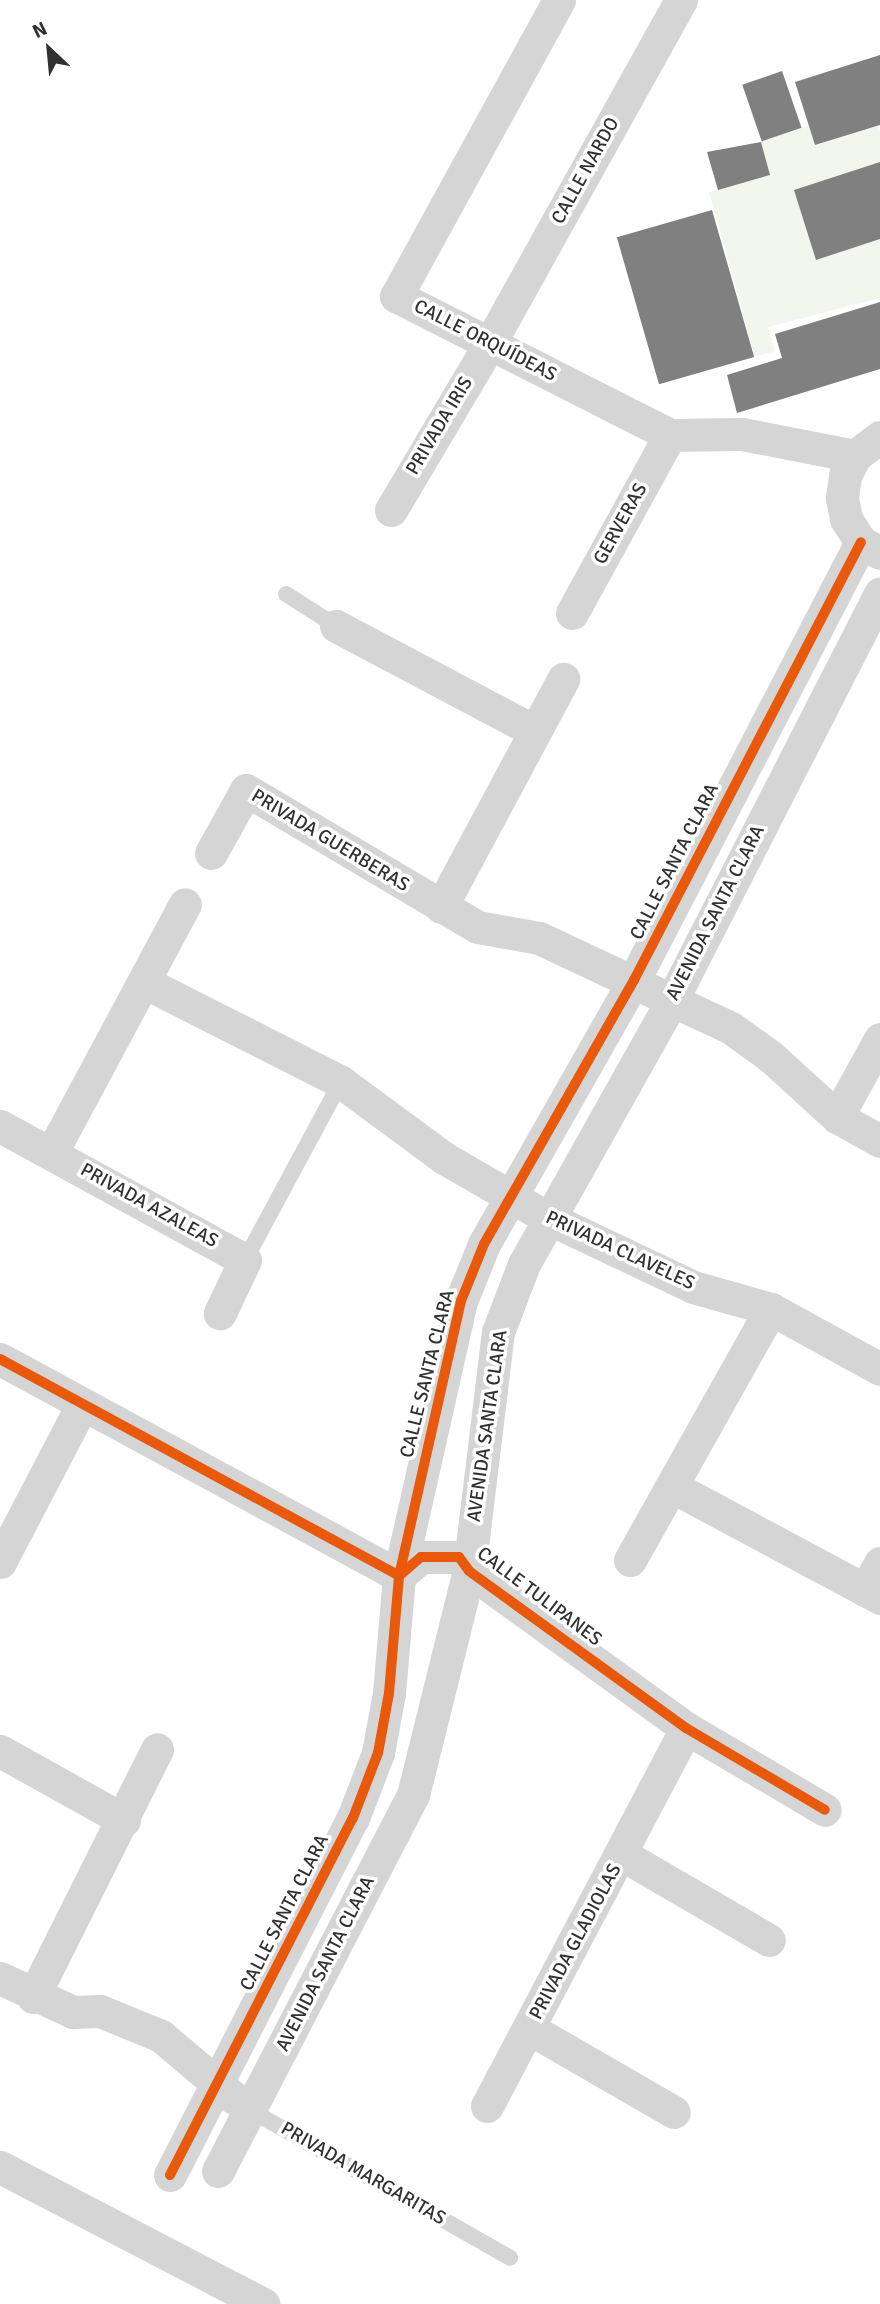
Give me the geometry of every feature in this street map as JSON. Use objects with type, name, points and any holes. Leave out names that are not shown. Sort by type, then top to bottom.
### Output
[{"type":"street","name":"CALLE ORQUÍDEAS","points":[[559,0],[396,296],[670,435],[742,434],[867,447]]},
{"type":"street","name":"CALLE NARDO","points":[[490,343],[681,0]]},
{"type":"street","name":"PRIVADA IRIS","points":[[391,510],[490,343]]},
{"type":"street","name":"GERVERAS","points":[[572,613],[670,435]]},
{"type":"street","points":[[867,447],[845,476],[842,498],[846,519],[871,548]]},
{"type":"street","name":"CALLE SANTA CLARA","points":[[170,2175],[218,2086],[353,1818],[377,1753],[389,1693],[399,1576],[461,1301],[484,1244],[634,980],[871,548]]},
{"type":"street","name":"AVENIDA SANTA CLARA","points":[[218,2171],[413,1795],[469,1571],[498,1332],[548,1218],[671,1002],[880,593]]},
{"type":"street","points":[[336,626],[534,731]]},
{"type":"street","points":[[441,907],[563,679]]},
{"type":"street","name":"PRIVADA GUERBERAS","points":[[211,853],[246,790],[478,927],[539,938],[634,980],[671,1002],[731,1028],[770,1056],[837,1117],[880,1141]]},
{"type":"street","points":[[52,1152],[146,983],[185,904]]},
{"type":"street","points":[[146,983],[341,1082],[444,1158],[513,1197]]},
{"type":"street","points":[[837,1117],[880,1039]]},
{"type":"street","name":"PRIVADA AZALEAS","points":[[0,1126],[52,1152],[245,1260]]},
{"type":"street","name":"PRIVADA CLAVELES","points":[[513,1197],[548,1218],[693,1287],[771,1309],[880,1369]]},
{"type":"street","points":[[220,1313],[245,1260]]},
{"type":"street","points":[[630,1560],[771,1309]]},
{"type":"street","points":[[0,1359],[399,1576]]},
{"type":"street","points":[[0,1562],[82,1405]]},
{"type":"street","points":[[673,1487],[875,1584]]},
{"type":"street","name":"CALLE TULIPANES","points":[[399,1576],[421,1557],[459,1557],[469,1571],[686,1728],[825,1810]]},
{"type":"street","name":"PRIVADA GLADIOLAS","points":[[487,2106],[530,2029],[686,1728]]},
{"type":"street","points":[[33,1997],[124,1820],[157,1749]]},
{"type":"street","points":[[0,1751],[124,1820]]},
{"type":"street","name":"PRIVADA GLADIOLAS","points":[[621,1854],[769,1940]]},
{"type":"street","name":"PRIVADA MARGARITAS","points":[[0,1978],[33,1997],[73,2012],[112,2015],[161,2036],[250,2110]]},
{"type":"street","name":"PRIVADA GLADIOLAS","points":[[530,2029],[674,2112]]},
{"type":"street","points":[[2,2171],[263,2304]]},
{"type":"lane","points":[[286,594],[336,626]]},
{"type":"lane","points":[[245,1260],[341,1082]]},
{"type":"lane","name":"PRIVADA MARGARITAS","points":[[250,2110],[510,2258]]},
{"type":"shaded area","points":[[809,125],[816,145],[878,126],[880,162],[816,259],[880,239],[880,298],[768,327],[775,351],[755,357],[709,192],[770,175],[761,142]]},
{"type":"building","points":[[880,55],[880,125],[815,145],[795,82]]},
{"type":"building","points":[[782,71],[802,128],[762,141],[742,85]]},
{"type":"building","points":[[761,142],[770,175],[718,190],[707,152]]},
{"type":"building","points":[[880,162],[880,239],[816,260],[794,190]]},
{"type":"building","points":[[712,210],[754,357],[659,384],[617,237]]},
{"type":"building","points":[[880,302],[880,369],[737,413],[727,375],[782,358],[775,334]]},
{"type":"cycle path","points":[[170,2175],[353,1818],[378,1753],[389,1693],[399,1576],[461,1301],[484,1244],[634,980],[861,542]]},
{"type":"cycle path","points":[[0,1359],[399,1576],[421,1557],[459,1557],[469,1571],[686,1728],[825,1810]]}]
